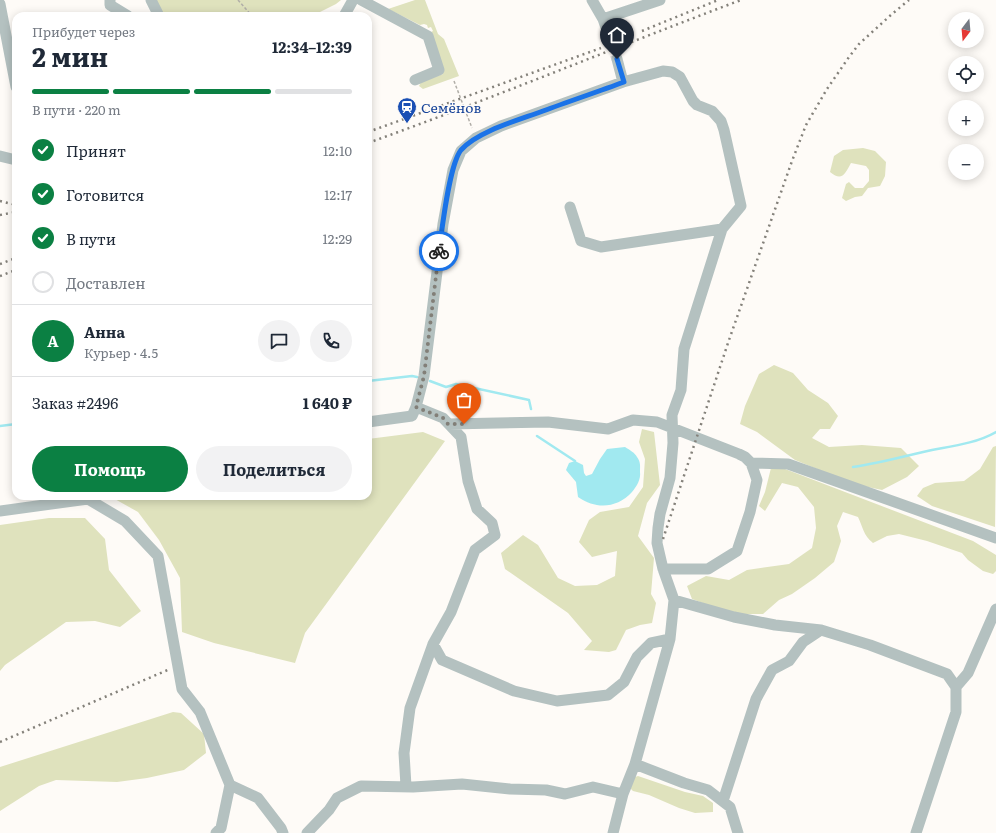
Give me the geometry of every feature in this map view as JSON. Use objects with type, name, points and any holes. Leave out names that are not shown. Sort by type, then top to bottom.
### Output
[{"type":"street","points":[[110,0],[110,5],[121,12]]},
{"type":"street","points":[[151,0],[157,12]]},
{"type":"street","points":[[346,12],[353,0]]},
{"type":"street","points":[[361,0],[428,36],[439,70],[416,80]]},
{"type":"street","points":[[592,0],[603,19],[610,39]]},
{"type":"street","points":[[603,19],[660,0]]},
{"type":"street","points":[[0,4],[12,66]]},
{"type":"street","points":[[617,59],[624,82]]},
{"type":"street","points":[[372,421],[412,416],[416,407],[424,376],[443,224],[453,170],[461,151],[476,138],[501,126],[624,82],[667,71],[680,76],[697,105],[712,111],[720,121],[724,130],[741,206],[722,229],[684,349],[681,390],[672,415],[673,429],[670,478],[660,514],[657,543],[663,569],[674,600],[670,639],[635,764],[623,794],[612,833]]},
{"type":"street","points":[[0,156],[12,159]]},
{"type":"street","points":[[570,207],[581,241],[601,247],[722,229]]},
{"type":"street","points":[[406,786],[404,753],[410,708],[432,644],[451,612],[475,550],[495,535],[492,523],[477,509],[468,481],[461,437],[443,418],[416,407]]},
{"type":"street","points":[[448,424],[548,422],[608,429],[633,420],[657,422],[745,457],[751,463],[757,480],[750,512],[736,551],[708,569],[663,569]]},
{"type":"street","points":[[751,463],[788,464],[996,538]]},
{"type":"street","points":[[0,511],[70,500]]},
{"type":"street","points":[[94,500],[125,521],[158,556],[182,689],[200,712],[230,785],[221,828],[216,833]]},
{"type":"street","points":[[674,600],[741,618],[775,625],[821,630],[870,645],[947,674],[956,687],[956,712],[916,833]]},
{"type":"street","points":[[956,687],[968,673],[996,609]]},
{"type":"street","points":[[722,801],[756,699],[772,670],[789,660],[803,642],[821,630]]},
{"type":"street","points":[[432,644],[442,660],[514,691],[557,701],[608,695],[624,682],[638,657],[651,643],[670,639]]},
{"type":"street","points":[[635,764],[684,783],[708,790],[730,807],[738,833]]},
{"type":"street","points":[[307,833],[329,810],[337,798],[361,786],[462,784],[510,789],[546,790],[564,794],[593,787],[623,794]]},
{"type":"street","points":[[230,785],[258,798],[281,828],[283,833]]},
{"type":"path","points":[[238,0],[248,12]]},
{"type":"path","points":[[454,81],[476,138]]},
{"type":"green space","points":[[155,0],[341,0],[320,12],[161,12]]},
{"type":"green space","points":[[415,0],[425,0],[438,34],[444,39],[459,76],[423,89],[419,86],[421,82],[443,74],[429,33],[433,31],[431,27],[428,28],[427,25],[420,25],[388,9]]},
{"type":"green space","points":[[863,148],[875,151],[886,162],[885,176],[880,186],[868,188],[862,196],[846,201],[842,198],[846,184],[849,182],[855,188],[863,188],[869,181],[869,170],[866,166],[851,163],[843,175],[834,175],[830,172],[834,156],[843,150]]},
{"type":"green space","points":[[774,365],[793,373],[808,390],[828,403],[838,416],[830,429],[820,429],[812,438],[829,447],[862,445],[901,448],[919,466],[907,477],[882,490],[854,484],[795,460],[757,432],[740,424],[745,406],[759,374]]},
{"type":"green space","points":[[642,429],[654,432],[660,485],[647,503],[638,536],[654,558],[651,594],[656,603],[652,623],[626,630],[616,650],[609,652],[584,650],[592,641],[568,613],[505,569],[501,553],[523,535],[538,545],[558,578],[575,586],[597,585],[615,576],[617,551],[592,557],[579,542],[589,520],[600,512],[629,507],[643,487],[645,459],[639,442]]},
{"type":"green space","points":[[423,432],[445,441],[305,633],[295,663],[214,643],[182,632],[180,578],[159,540],[138,512],[117,500],[372,500],[372,438]]},
{"type":"green space","points":[[996,446],[995,527],[932,506],[917,496],[923,488],[935,483],[964,481],[980,469],[993,447]]},
{"type":"green space","points":[[772,464],[973,541],[996,555],[996,571],[993,574],[983,571],[968,560],[962,553],[927,541],[899,534],[887,536],[873,543],[865,534],[858,517],[843,512],[837,526],[841,541],[834,562],[815,578],[792,594],[779,600],[763,614],[741,614],[692,599],[687,586],[706,576],[729,580],[747,570],[789,564],[812,548],[816,528],[814,507],[798,487],[782,483],[765,511],[759,506],[765,492]]},
{"type":"green space","points":[[49,518],[85,518],[105,539],[109,570],[141,611],[120,627],[95,621],[66,622],[5,665],[0,671],[0,525]]},
{"type":"green space","points":[[173,712],[181,713],[204,734],[206,753],[184,770],[147,778],[117,782],[56,780],[39,786],[0,811],[0,767]]},
{"type":"green space","points":[[638,776],[685,792],[703,796],[713,803],[713,812],[695,813],[649,795],[633,791],[628,786],[632,778]]},
{"type":"water","points":[[625,447],[635,454],[640,464],[639,480],[632,492],[620,501],[606,505],[592,504],[578,497],[576,482],[566,470],[569,463],[575,461],[583,465],[586,476],[592,474],[607,449]]},
{"type":"waterway","points":[[372,381],[412,376],[417,377]]},
{"type":"waterway","points":[[430,381],[446,387],[456,384],[529,400],[531,409]]},
{"type":"waterway","points":[[0,426],[12,424]]},
{"type":"waterway","points":[[853,467],[965,444],[989,436],[996,432]]},
{"type":"waterway","points":[[537,436],[575,461]]},
{"type":"tunnel","points":[[610,39],[617,59]]},
{"type":"railway","points":[[642,31],[718,0]]},
{"type":"railway","points":[[372,141],[741,0]]},
{"type":"railway","points":[[663,539],[729,340],[806,125],[827,89],[859,44],[909,0]]},
{"type":"railway","points":[[372,131],[601,48]]},
{"type":"railway","points":[[0,201],[12,204]]},
{"type":"railway","points":[[0,215],[12,213]]},
{"type":"railway","points":[[0,264],[12,260]]},
{"type":"railway","points":[[0,276],[12,272]]},
{"type":"railway","points":[[0,742],[170,669]]},
{"type":"way so far","points":[[439,251],[424,376],[416,407],[443,418],[448,424],[464,424]]},
{"type":"place","name":"Семёнов","points":[[407,124]]},
{"type":"route","points":[[439,251],[453,170],[461,151],[476,138],[501,126],[624,82],[617,59]]}]
